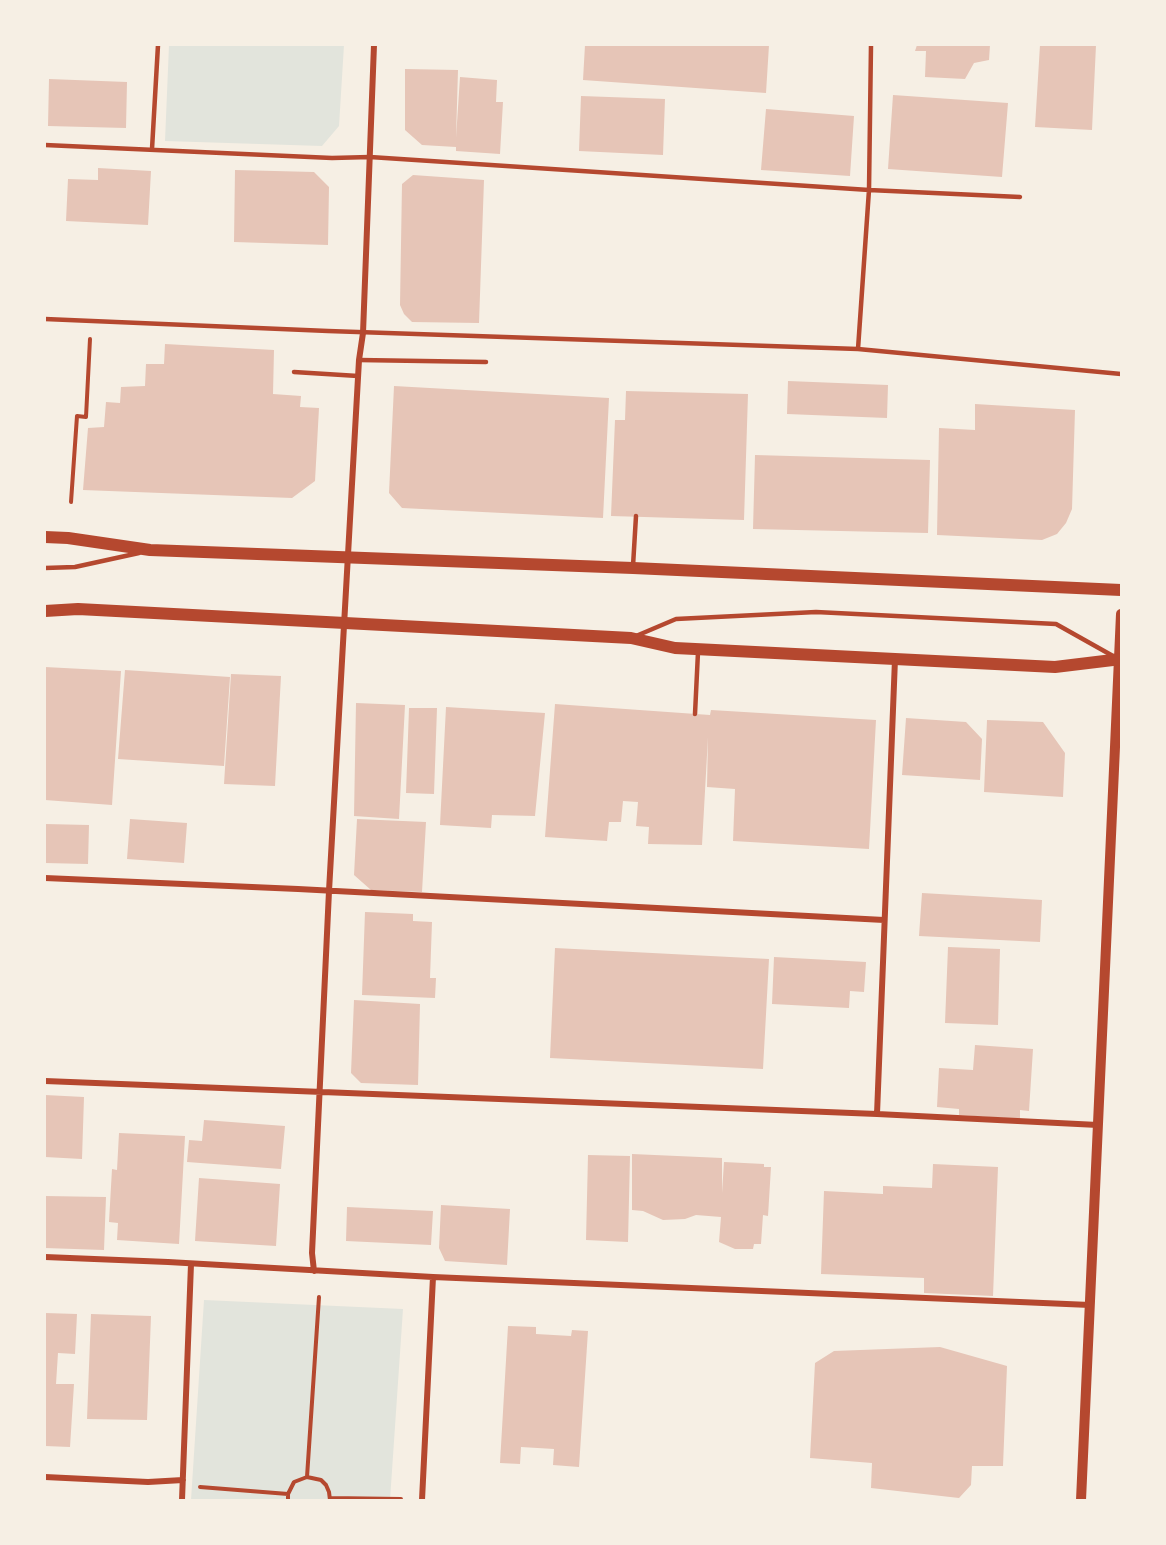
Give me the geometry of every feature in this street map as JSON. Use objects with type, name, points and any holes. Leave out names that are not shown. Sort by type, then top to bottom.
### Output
[{"type":"main road","points":[[45,537],[68,538],[150,550],[633,568],[1121,590]]},
{"type":"main road","points":[[45,611],[78,609],[344,622],[631,638],[675,648],[1055,667],[1119,659]]},
{"type":"street","points":[[314,1271],[312,1253],[329,891],[358,360],[363,333],[374,45]]},
{"type":"street","points":[[1081,1500],[1121,614]]},
{"type":"street","points":[[877,1114],[895,659]]},
{"type":"street","points":[[45,878],[885,920]]},
{"type":"street","points":[[45,1081],[1098,1125]]},
{"type":"street","points":[[45,1257],[433,1277],[1091,1305]]},
{"type":"street","points":[[182,1500],[191,1264]]},
{"type":"street","points":[[430,1500],[422,1500],[433,1277]]},
{"type":"street","points":[[45,1477],[148,1482],[183,1480]]},
{"type":"lane","points":[[152,149],[159,45]]},
{"type":"lane","points":[[858,349],[869,190],[871,45]]},
{"type":"lane","points":[[45,145],[332,158],[370,157],[869,190],[1020,197]]},
{"type":"lane","points":[[45,319],[363,333],[858,349],[1121,374]]},
{"type":"lane","points":[[358,360],[486,362]]},
{"type":"lane","points":[[294,372],[358,376]]},
{"type":"lane","points":[[633,568],[636,516]]},
{"type":"lane","points":[[45,568],[75,567],[150,550]]},
{"type":"lane","points":[[631,638],[676,619],[816,612],[1056,624],[1119,659]]},
{"type":"lane","points":[[695,714],[698,649]]},
{"type":"path","points":[[72,502],[77,416],[86,417],[91,320]]},
{"type":"path","points":[[307,1477],[319,1297]]},
{"type":"path","points":[[191,1486],[288,1497],[294,1482],[307,1477],[321,1480],[329,1492],[330,1499],[401,1499]]},
{"type":"shaded area","points":[[169,45],[344,45],[339,126],[322,146],[165,141]]},
{"type":"shaded area","points":[[204,1300],[403,1309],[390,1500],[191,1500]]},
{"type":"building","points":[[585,45],[769,45],[766,93],[583,80]]},
{"type":"building","points":[[917,45],[990,45],[989,60],[974,63],[965,79],[925,77],[926,51],[915,51]]},
{"type":"building","points":[[1040,45],[1096,45],[1092,130],[1035,127]]},
{"type":"building","points":[[405,69],[458,70],[456,138],[460,77],[497,80],[496,102],[503,102],[500,154],[456,151],[456,147],[422,145],[405,130]]},
{"type":"building","points":[[49,79],[127,82],[126,128],[48,126]]},
{"type":"building","points":[[893,95],[1008,103],[1002,177],[888,169]]},
{"type":"building","points":[[581,96],[665,99],[663,155],[579,151]]},
{"type":"building","points":[[766,109],[854,116],[850,176],[761,170]]},
{"type":"building","points":[[98,168],[151,171],[148,225],[66,221],[68,179],[98,180]]},
{"type":"building","points":[[235,170],[314,172],[329,187],[328,245],[234,242]]},
{"type":"building","points":[[413,175],[484,180],[479,323],[412,322],[404,314],[400,305],[402,184]]},
{"type":"building","points":[[165,344],[274,350],[273,394],[301,396],[300,407],[319,408],[315,481],[292,498],[83,490],[88,428],[104,427],[106,402],[120,403],[121,387],[145,386],[146,364],[164,364]]},
{"type":"building","points":[[788,381],[888,385],[887,418],[787,414]]},
{"type":"building","points":[[394,386],[609,398],[603,518],[402,508],[389,493]]},
{"type":"building","points":[[626,391],[748,394],[744,520],[611,516],[615,420],[625,420]]},
{"type":"building","points":[[975,404],[1075,410],[1072,509],[1066,523],[1057,534],[1042,540],[937,535],[939,428],[975,430]]},
{"type":"building","points":[[755,455],[930,460],[928,533],[753,529]]},
{"type":"building","points":[[45,667],[121,671],[112,805],[45,800]]},
{"type":"building","points":[[125,670],[230,677],[224,766],[118,759]]},
{"type":"building","points":[[231,674],[281,676],[275,786],[224,784]]},
{"type":"building","points":[[356,703],[405,705],[399,819],[354,816]]},
{"type":"building","points":[[555,704],[710,715],[711,710],[876,720],[869,849],[733,841],[735,789],[707,787],[708,737],[702,845],[648,844],[649,827],[636,826],[638,802],[623,801],[621,822],[609,822],[607,841],[545,837]]},
{"type":"building","points":[[446,707],[545,713],[535,816],[492,815],[491,828],[440,825]]},
{"type":"building","points":[[409,708],[437,708],[434,794],[406,793]]},
{"type":"building","points":[[906,718],[966,722],[982,739],[980,780],[902,775]]},
{"type":"building","points":[[987,720],[1043,722],[1065,753],[1063,797],[984,792]]},
{"type":"building","points":[[130,819],[187,823],[184,863],[127,859]]},
{"type":"building","points":[[357,819],[426,822],[422,892],[371,890],[354,875]]},
{"type":"building","points":[[45,824],[89,825],[88,864],[45,863]]},
{"type":"building","points":[[922,893],[1042,900],[1040,942],[919,936]]},
{"type":"building","points":[[365,912],[413,914],[413,921],[432,922],[430,978],[436,978],[435,998],[362,995]]},
{"type":"building","points":[[948,947],[1000,949],[998,1025],[945,1023]]},
{"type":"building","points":[[555,948],[769,959],[763,1069],[550,1058]]},
{"type":"building","points":[[774,957],[866,962],[864,992],[850,991],[849,1008],[772,1004]]},
{"type":"building","points":[[354,1000],[420,1004],[418,1085],[361,1083],[351,1073]]},
{"type":"building","points":[[975,1045],[1033,1049],[1029,1111],[1020,1110],[1020,1119],[959,1115],[959,1109],[937,1107],[939,1068],[973,1070]]},
{"type":"building","points":[[45,1095],[84,1097],[82,1159],[45,1157]]},
{"type":"building","points":[[204,1120],[285,1126],[281,1169],[187,1162],[189,1140],[202,1141]]},
{"type":"building","points":[[119,1133],[185,1136],[179,1244],[117,1240],[118,1223],[109,1222],[112,1169],[117,1170]]},
{"type":"building","points":[[632,1154],[722,1158],[722,1193],[724,1162],[764,1164],[764,1167],[771,1167],[768,1216],[763,1215],[761,1244],[754,1244],[753,1249],[735,1249],[719,1242],[721,1217],[696,1215],[685,1219],[663,1220],[643,1211],[632,1210]]},
{"type":"building","points":[[588,1155],[630,1156],[628,1242],[586,1240]]},
{"type":"building","points":[[933,1164],[998,1167],[993,1296],[924,1293],[924,1278],[821,1274],[824,1191],[883,1194],[883,1186],[932,1188]]},
{"type":"building","points":[[199,1178],[280,1184],[276,1246],[195,1241]]},
{"type":"building","points":[[45,1196],[106,1197],[104,1250],[45,1248]]},
{"type":"building","points":[[441,1205],[510,1209],[507,1265],[445,1261],[439,1248]]},
{"type":"building","points":[[347,1207],[433,1211],[431,1245],[346,1241]]},
{"type":"building","points":[[45,1313],[77,1314],[75,1354],[58,1353],[56,1384],[74,1384],[70,1447],[45,1446]]},
{"type":"building","points":[[91,1314],[151,1316],[147,1420],[87,1419]]},
{"type":"building","points":[[508,1326],[536,1327],[536,1334],[571,1336],[572,1330],[588,1331],[579,1467],[553,1465],[554,1449],[521,1447],[520,1464],[500,1463]]},
{"type":"building","points":[[940,1347],[1007,1366],[1003,1466],[972,1466],[971,1485],[959,1498],[871,1488],[872,1463],[810,1458],[815,1363],[834,1351]]}]
